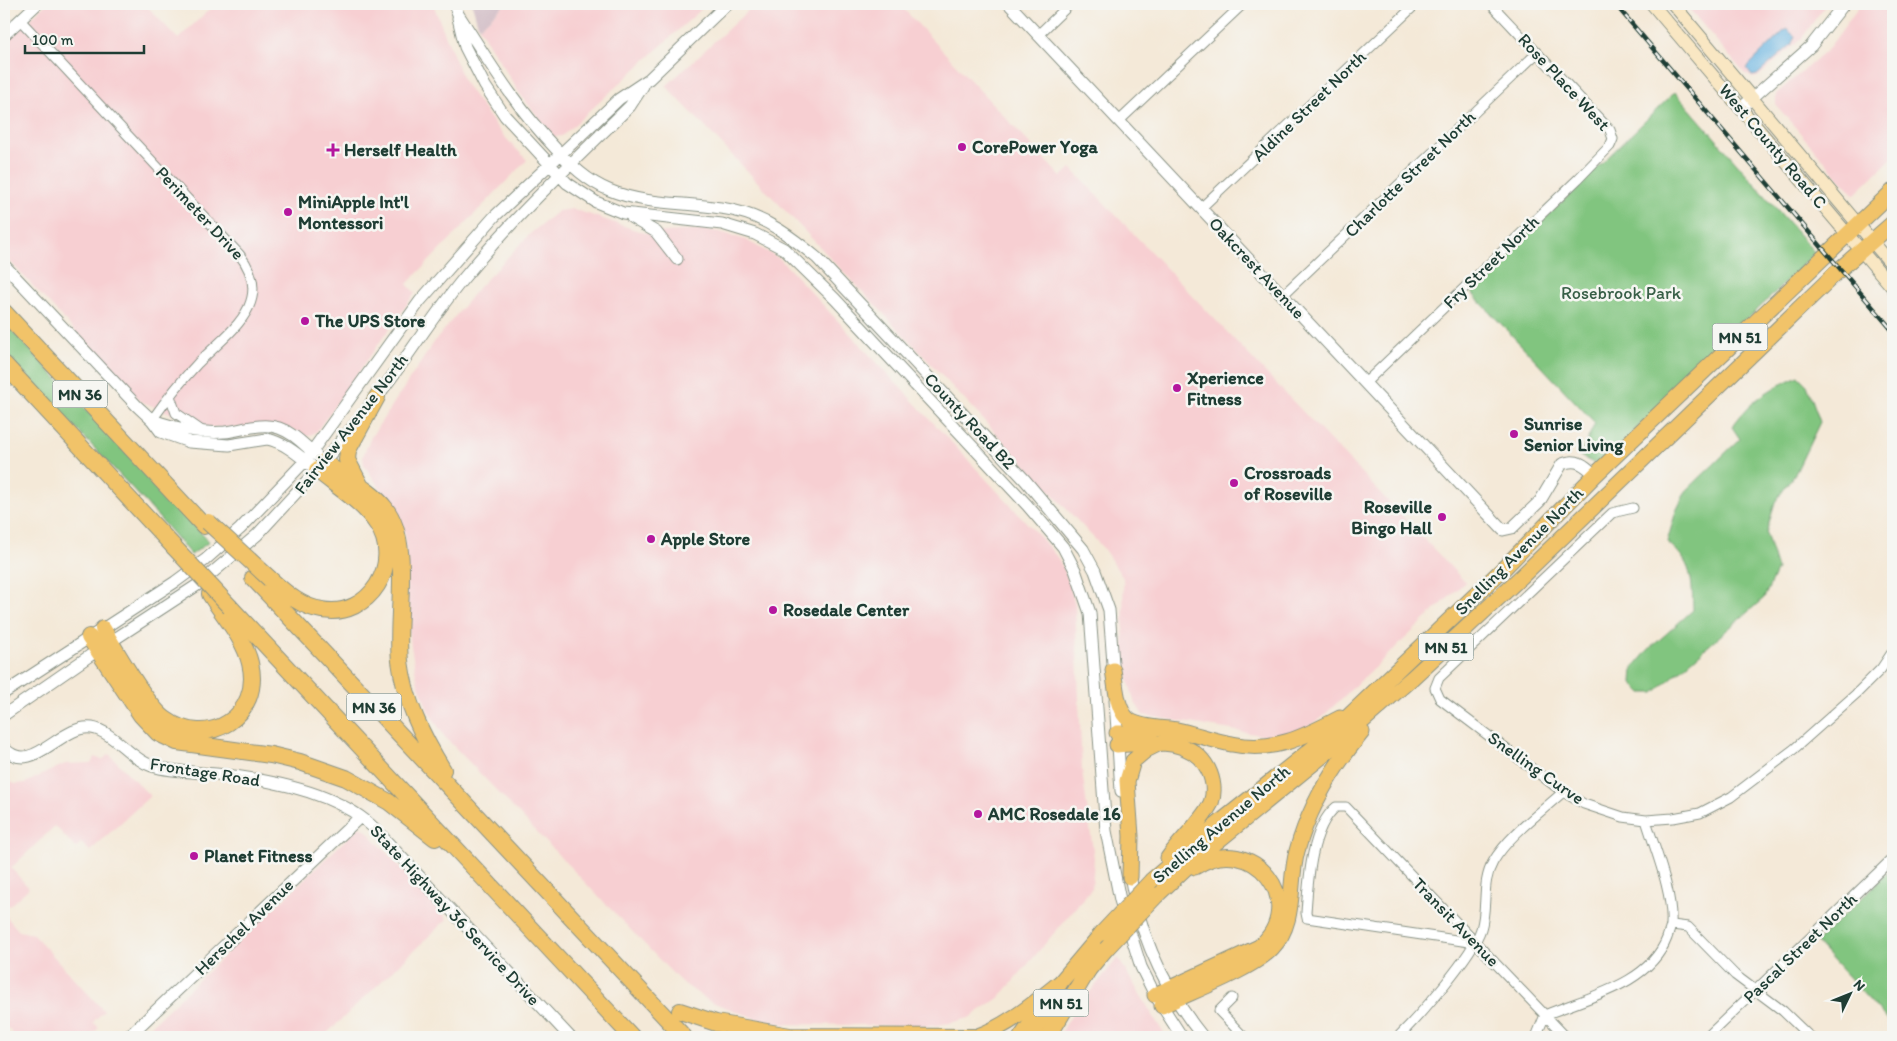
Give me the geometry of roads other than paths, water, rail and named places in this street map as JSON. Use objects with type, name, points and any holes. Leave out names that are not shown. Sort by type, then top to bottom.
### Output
[{"type":"highway","name":"Snelling Avenue North","points":[[1021,1037],[1059,984],[1102,934],[1359,708],[1596,475],[1893,191]]},
{"type":"highway","name":"Snelling Avenue North","points":[[1036,1037],[1158,884],[1213,844],[1326,753],[1412,678],[1521,578],[1840,269],[1893,222]]},
{"type":"highway","name":"MN 36","points":[[4,312],[156,475],[206,524],[253,578],[684,1037]]},
{"type":"highway","name":"MN 36","points":[[4,364],[205,579],[226,610],[497,892],[632,1037]]},
{"type":"highway","points":[[361,487],[347,460],[348,450],[377,397]]},
{"type":"highway","points":[[315,461],[361,487],[385,508],[391,518],[399,539],[398,642],[404,684],[414,714],[431,751],[444,772],[496,836]]},
{"type":"highway","points":[[206,524],[298,602],[316,609],[333,611],[361,602],[370,596],[383,575],[387,553],[384,538],[377,524],[315,461]]},
{"type":"highway","points":[[100,640],[163,718],[195,732],[214,729],[231,721],[240,713],[247,704],[252,684],[247,654],[226,610]]},
{"type":"highway","points":[[100,640],[141,715],[158,732],[182,743],[271,755],[300,762],[353,782],[367,789],[416,822],[497,892]]},
{"type":"highway","points":[[1114,670],[1120,707],[1129,720],[1138,724],[1195,734],[1231,744],[1257,748],[1272,746],[1307,736],[1359,708]]},
{"type":"highway","points":[[1159,1000],[1254,962],[1268,952],[1280,939],[1288,919],[1294,863],[1312,808],[1346,752],[1412,678]]},
{"type":"highway","points":[[1117,739],[1154,732],[1195,734]]},
{"type":"highway","points":[[1117,739],[1164,742],[1182,747],[1201,757],[1210,773],[1213,790],[1210,804],[1158,884]]},
{"type":"highway","points":[[1130,877],[1131,836],[1127,781],[1130,768],[1142,753],[1164,742]]},
{"type":"highway","points":[[1158,884],[1206,860],[1233,856],[1252,863],[1266,873],[1276,889],[1279,909],[1274,929],[1259,946],[1173,994]]},
{"type":"highway","points":[[596,944],[640,984],[680,1011],[713,1028],[740,1037]]},
{"type":"highway","points":[[1048,1037],[1088,970]]},
{"type":"highway","points":[[680,1011],[716,1023],[790,1036],[976,1037],[1001,1028],[1020,1016],[1059,984]]},
{"type":"highway","points":[[588,990],[619,1037]]},
{"type":"main road","name":"West County Road C","points":[[1652,4],[1741,108],[1853,229]]},
{"type":"main road","name":"West County Road C","points":[[1673,4],[1753,98],[1867,246],[1893,288]]},
{"type":"main road","name":"West County Road C","points":[[1867,246],[1893,266]]},
{"type":"street","points":[[4,35],[37,4]]},
{"type":"street","name":"Fairview Avenue North","points":[[4,693],[195,588],[257,535],[315,461],[435,283],[506,203],[619,99],[648,79],[727,4]]},
{"type":"street","name":"Oakcrest Avenue","points":[[1009,4],[1501,528],[1507,530],[1512,528],[1540,501],[1562,464],[1572,461],[1582,463],[1596,475]]},
{"type":"street","points":[[1038,34],[1070,4]]},
{"type":"street","points":[[1119,121],[1243,4]]},
{"type":"street","name":"Aldine Street North","points":[[1201,208],[1416,4]]},
{"type":"street","name":"Rose Place West","points":[[1491,4],[1610,130],[1613,139]]},
{"type":"street","points":[[1741,108],[1811,46],[1844,4]]},
{"type":"street","name":"County Road B2","points":[[456,9],[513,101],[560,154],[595,184],[628,197],[653,202],[734,210],[785,232],[817,258],[1024,480],[1083,549],[1094,571],[1108,610],[1114,670],[1117,739],[1130,877],[1147,938],[1173,994],[1203,1037]]},
{"type":"street","name":"County Road B2","points":[[456,9],[457,23],[465,47],[485,86],[505,116],[559,175],[593,200],[626,214],[722,224],[755,234],[784,248],[835,299],[1014,490],[1063,547],[1087,600],[1093,634],[1106,831],[1120,900],[1133,944],[1159,1000],[1182,1037]]},
{"type":"street","name":"Perimeter Drive","points":[[20,20],[239,254],[250,270],[253,290],[252,300],[244,318],[198,363],[152,420]]},
{"type":"street","name":"Charlotte Street North","points":[[1283,295],[1538,53]]},
{"type":"street","name":"Fairview Avenue North","points":[[4,715],[155,596],[205,560],[315,461],[377,397],[422,332],[463,279],[559,175],[630,106],[648,79]]},
{"type":"street","name":"Fry Street North","points":[[1365,382],[1578,179],[1610,146],[1613,139]]},
{"type":"street","points":[[626,214],[656,232],[676,259]]},
{"type":"street","points":[[4,265],[152,420],[161,432],[189,442],[229,444],[267,439],[281,443],[315,461]]},
{"type":"street","points":[[170,396],[176,413],[205,432]]},
{"type":"street","points":[[152,420],[189,431],[205,432],[263,426],[277,427],[290,433],[315,461]]},
{"type":"street","points":[[1014,490],[1024,480]]},
{"type":"street","name":"Snelling Curve","points":[[1633,508],[1612,512],[1436,684],[1436,694],[1440,699],[1563,792],[1584,804],[1609,814],[1646,820],[1700,813],[1731,797],[1794,749],[1856,694],[1881,669],[1893,651]]},
{"type":"street","name":"Frontage Road","points":[[4,748],[18,756],[31,756],[74,730],[91,728],[107,734],[134,757],[155,766],[235,776],[286,786],[326,800],[360,817]]},
{"type":"street","points":[[1099,740],[1117,739]]},
{"type":"street","points":[[1398,1037],[1415,1019],[1476,943],[1484,916],[1485,885],[1493,862],[1507,844],[1563,792]]},
{"type":"street","name":"Transit Avenue","points":[[1476,943],[1307,918],[1311,855],[1329,813],[1336,807],[1346,807],[1566,1037]]},
{"type":"street","name":"Herschel Avenue","points":[[128,1037],[360,817]]},
{"type":"street","name":"State Highway 36 Service Drive","points":[[360,817],[375,829],[570,1037]]},
{"type":"street","points":[[1536,1037],[1545,1015],[1639,975],[1657,958],[1672,925],[1668,896],[1646,820]]},
{"type":"street","name":"Pascal Street North","points":[[1707,1037],[1893,858]]},
{"type":"street","points":[[1672,925],[1680,925],[1693,932],[1755,992],[1783,1011],[1810,1037]]},
{"type":"street","points":[[1232,998],[1219,1011],[1244,1037]]},
{"type":"water","points":[[1786,29],[1795,36],[1791,45],[1757,75],[1752,76],[1746,68]]},
{"type":"railway","points":[[1615,4],[1893,331]]},
{"type":"place","name":"CorePower Yoga","points":[[962,147]]},
{"type":"place","name":"Herself Health","points":[[333,150]]},
{"type":"place","name":"MiniApple Int'l Montessori","points":[[288,212]]},
{"type":"place","name":"The UPS Store","points":[[305,321]]},
{"type":"place","name":"Xperience Fitness","points":[[1177,388]]},
{"type":"place","name":"Sunrise Senior Living","points":[[1514,434]]},
{"type":"place","name":"Crossroads of Roseville","points":[[1234,483]]},
{"type":"place","name":"Roseville Bingo Hall","points":[[1442,517]]},
{"type":"place","name":"Apple Store","points":[[651,539]]},
{"type":"place","name":"Rosedale Center","points":[[773,610]]},
{"type":"place","name":"AMC Rosedale 16","points":[[978,814]]},
{"type":"place","name":"Planet Fitness","points":[[194,856]]},
{"type":"park label","name":"Rosebrook Park","points":[[1621,293]]}]
